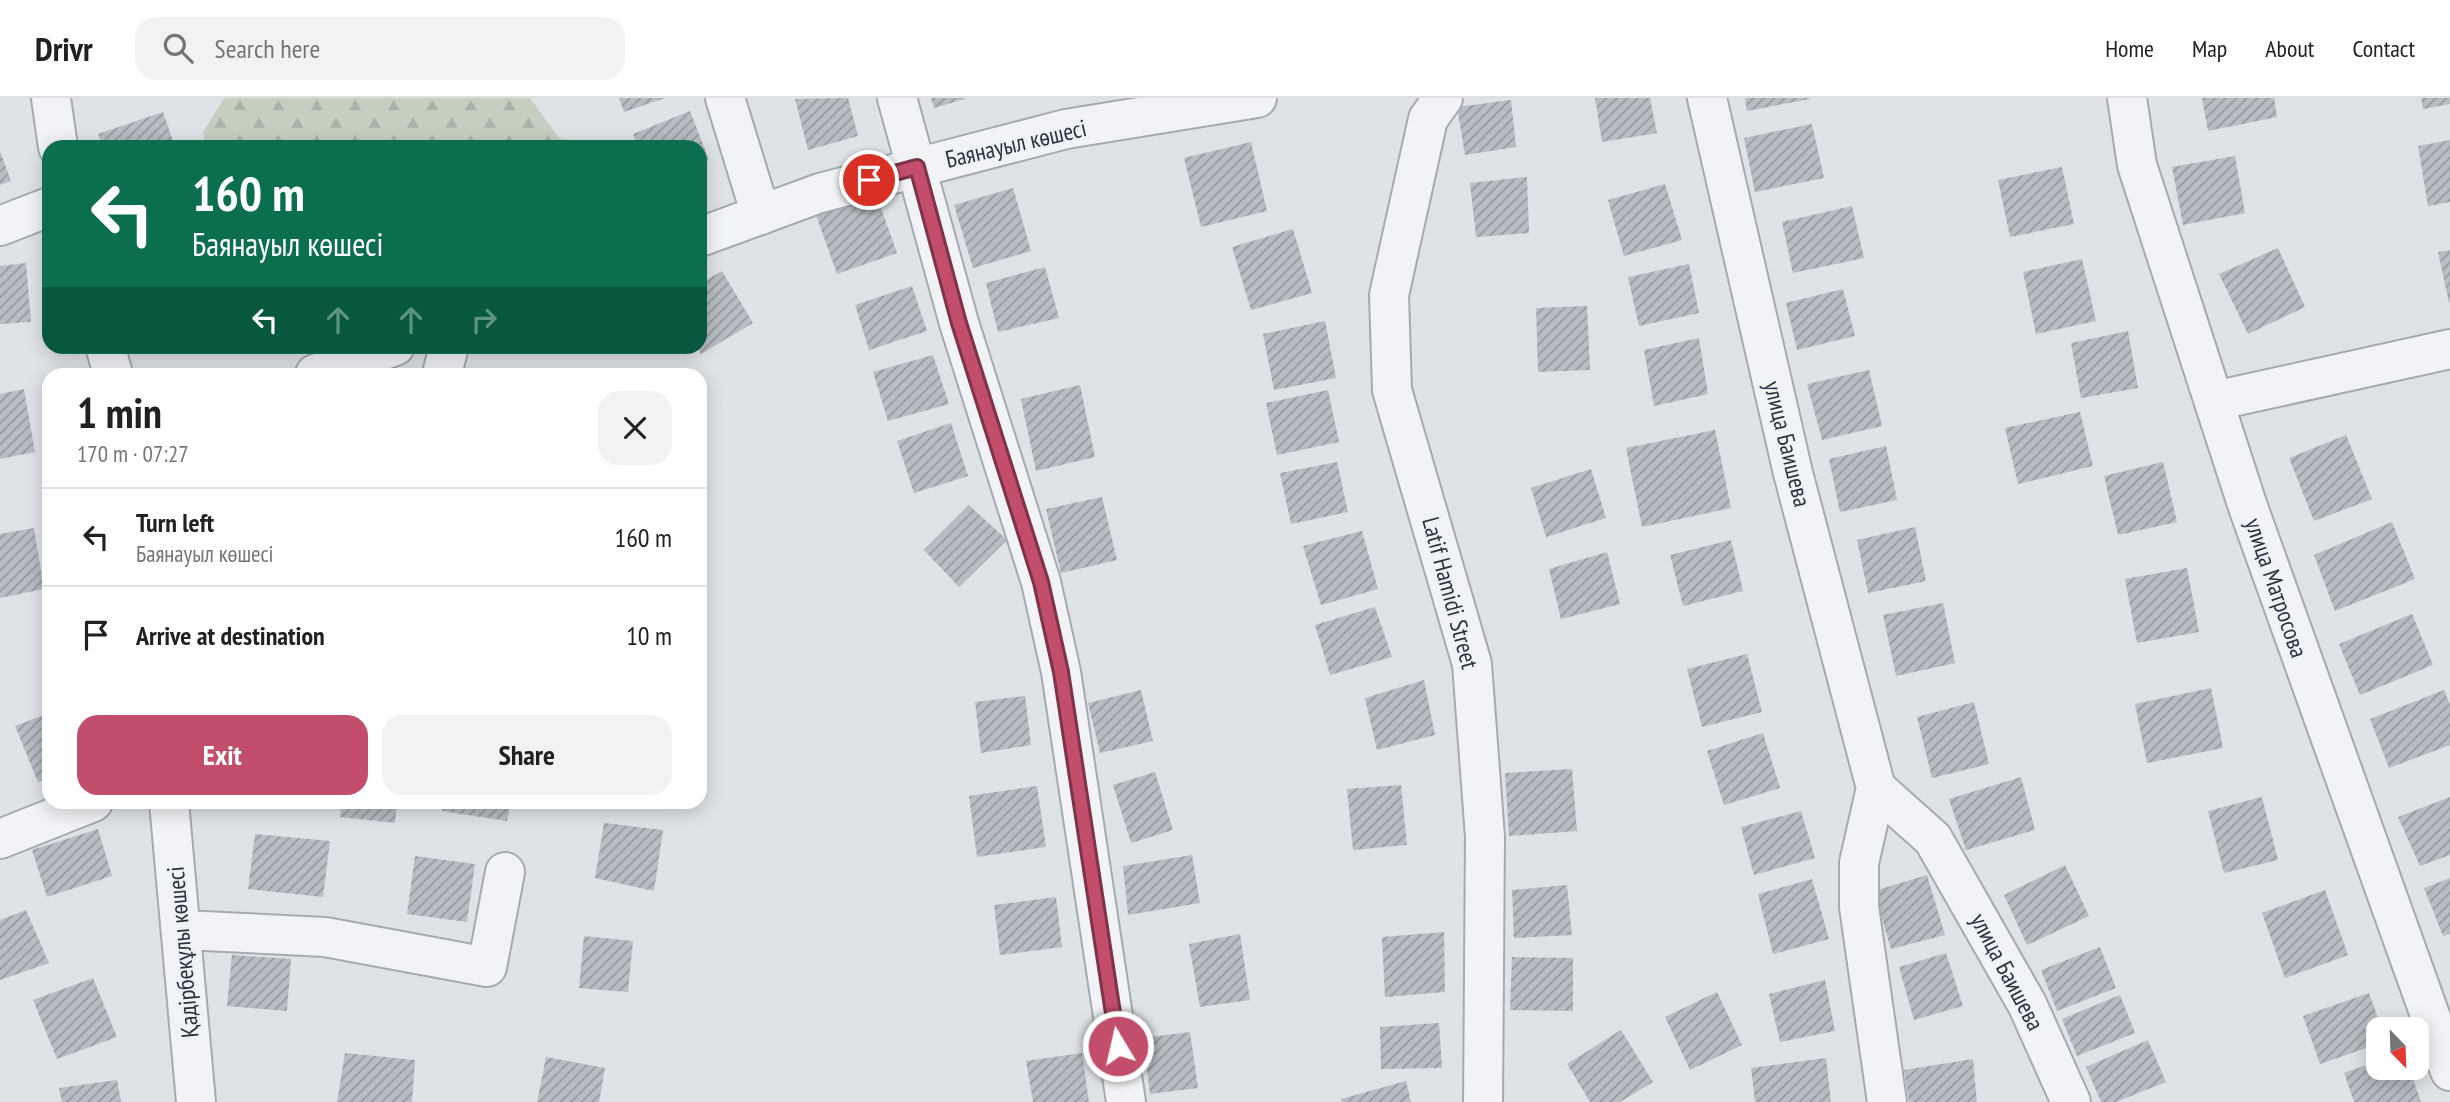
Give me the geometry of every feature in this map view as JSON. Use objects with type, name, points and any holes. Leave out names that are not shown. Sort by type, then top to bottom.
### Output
[{"type":"street","points":[[51,98],[57,140]]},
{"type":"street","points":[[725,98],[761,215]]},
{"type":"street","points":[[897,98],[959,323],[1041,582],[1061,672],[1126,1102]]},
{"type":"street","name":"Баянауыл көшесі","points":[[707,234],[820,194],[1066,129],[1257,98]]},
{"type":"street","name":"Latif Hamidi Street","points":[[1443,98],[1428,118],[1389,295],[1392,390],[1472,664],[1485,837],[1483,1102]]},
{"type":"street","name":"улица Баишева","points":[[1707,98],[1793,473],[1876,788],[1859,863],[1859,907],[1887,1102]]},
{"type":"street","name":"улица Матросова","points":[[2127,98],[2137,165],[2214,401],[2319,712],[2450,1071]]},
{"type":"street","points":[[0,226],[42,210]]},
{"type":"street","points":[[2214,401],[2450,349]]},
{"type":"street","points":[[332,368],[372,354]]},
{"type":"street","name":"улица Баишева","points":[[1876,788],[1933,839],[2027,1004],[2071,1102]]},
{"type":"street","points":[[0,839],[75,809]]},
{"type":"street","name":"Қадірбекұлы көшесі","points":[[170,809],[183,930],[196,1102]]},
{"type":"street","points":[[183,930],[325,937],[486,967],[505,872]]},
{"type":"green space","points":[[224,98],[530,98],[559,138],[569,140],[205,140],[203,132]]},
{"type":"building","points":[[619,98],[665,98],[624,112]]},
{"type":"building","points":[[848,98],[858,136],[808,150],[795,99]]},
{"type":"building","points":[[931,98],[964,98],[965,99],[934,108]]},
{"type":"building","points":[[1595,98],[1650,98],[1657,133],[1602,142]]},
{"type":"building","points":[[1745,98],[1810,98],[1810,99],[1747,111]]},
{"type":"building","points":[[2202,98],[2274,98],[2277,117],[2208,131]]},
{"type":"building","points":[[2421,98],[2450,98],[2450,104],[2423,109]]},
{"type":"building","points":[[1511,100],[1516,147],[1465,155],[1457,107]]},
{"type":"building","points":[[690,111],[701,140],[635,140],[633,134]]},
{"type":"building","points":[[163,112],[173,140],[100,140],[98,134]]},
{"type":"building","points":[[1812,124],[1824,178],[1755,192],[1744,138]]},
{"type":"building","points":[[2450,140],[2450,202],[2428,206],[2418,146]]},
{"type":"building","points":[[1251,142],[1267,211],[1201,227],[1184,158]]},
{"type":"building","points":[[0,151],[11,181],[0,185]]},
{"type":"building","points":[[2235,156],[2245,213],[2183,225],[2172,167]]},
{"type":"building","points":[[2062,167],[2074,224],[2010,237],[1998,180]]},
{"type":"building","points":[[1527,177],[1529,233],[1476,237],[1470,183]]},
{"type":"building","points":[[1665,184],[1682,240],[1624,256],[1608,200]]},
{"type":"building","points":[[1013,188],[1031,251],[973,268],[954,205]]},
{"type":"building","points":[[876,194],[897,253],[837,274],[816,215]]},
{"type":"building","points":[[1852,206],[1864,258],[1793,273],[1782,222]]},
{"type":"building","points":[[1293,229],[1312,293],[1251,310],[1232,247]]},
{"type":"building","points":[[2278,248],[2305,307],[2248,334],[2219,274]]},
{"type":"building","points":[[2450,250],[2450,303],[2449,303],[2438,252]]},
{"type":"building","points":[[2082,259],[2096,321],[2036,334],[2023,272]]},
{"type":"building","points":[[26,263],[31,322],[0,324],[0,266]]},
{"type":"building","points":[[1689,264],[1699,313],[1639,326],[1628,277]]},
{"type":"building","points":[[1045,267],[1059,318],[998,332],[986,283]]},
{"type":"building","points":[[722,271],[753,323],[707,350],[707,280]]},
{"type":"building","points":[[912,286],[927,331],[869,350],[855,305]]},
{"type":"building","points":[[1843,289],[1855,336],[1797,350],[1786,303]]},
{"type":"building","points":[[1587,306],[1590,370],[1538,372],[1536,308]]},
{"type":"building","points":[[1325,321],[1336,378],[1274,390],[1263,334]]},
{"type":"building","points":[[2128,331],[2138,388],[2081,398],[2071,343]]},
{"type":"building","points":[[1699,338],[1708,394],[1654,406],[1644,350]]},
{"type":"building","points":[[933,355],[949,404],[888,421],[873,372]]},
{"type":"building","points":[[1869,370],[1882,426],[1822,440],[1807,384]]},
{"type":"building","points":[[1080,385],[1095,457],[1036,471],[1021,399]]},
{"type":"building","points":[[24,389],[35,452],[0,459],[0,394]]},
{"type":"building","points":[[1328,390],[1339,442],[1277,455],[1266,403]]},
{"type":"building","points":[[2080,412],[2093,466],[2018,484],[2005,428]]},
{"type":"building","points":[[951,423],[968,476],[914,493],[897,441]]},
{"type":"building","points":[[1715,430],[1731,508],[1642,527],[1626,448]]},
{"type":"building","points":[[2346,435],[2372,499],[2314,521],[2289,458]]},
{"type":"building","points":[[1886,446],[1897,500],[1840,512],[1829,459]]},
{"type":"building","points":[[1337,462],[1348,512],[1291,524],[1280,473]]},
{"type":"building","points":[[2163,462],[2177,522],[2118,535],[2104,476]]},
{"type":"building","points":[[1591,469],[1606,518],[1546,537],[1531,488]]},
{"type":"building","points":[[1102,497],[1117,560],[1061,573],[1046,509]]},
{"type":"building","points":[[969,505],[1007,540],[959,587],[924,550]]},
{"type":"building","points":[[2392,522],[2415,579],[2335,611],[2314,555]]},
{"type":"building","points":[[1915,527],[1926,581],[1868,593],[1857,540]]},
{"type":"building","points":[[34,528],[42,589],[0,598],[0,534]]},
{"type":"building","points":[[1362,531],[1378,589],[1321,605],[1303,546]]},
{"type":"building","points":[[1731,540],[1743,591],[1683,606],[1670,555]]},
{"type":"building","points":[[1607,552],[1620,604],[1561,619],[1549,569]]},
{"type":"building","points":[[2187,568],[2199,632],[2137,643],[2125,579]]},
{"type":"building","points":[[1943,603],[1955,663],[1896,676],[1883,615]]},
{"type":"building","points":[[1375,607],[1392,657],[1330,675],[1315,625]]},
{"type":"building","points":[[2412,614],[2433,665],[2360,695],[2339,644]]},
{"type":"building","points":[[1747,654],[1762,712],[1702,727],[1687,669]]},
{"type":"building","points":[[1424,680],[1435,735],[1377,750],[1365,698]]},
{"type":"building","points":[[2211,688],[2223,748],[2147,763],[2135,704]]},
{"type":"building","points":[[1141,690],[1153,741],[1100,753],[1088,703]]},
{"type":"building","points":[[2444,690],[2450,705],[2450,745],[2389,768],[2370,719]]},
{"type":"building","points":[[1025,696],[1031,745],[981,753],[975,702]]},
{"type":"building","points":[[1974,702],[1989,764],[1932,778],[1917,717]]},
{"type":"building","points":[[42,716],[42,781],[38,782],[15,726]]},
{"type":"building","points":[[1763,733],[1780,788],[1724,805],[1707,751]]},
{"type":"building","points":[[1572,769],[1577,831],[1509,836],[1505,773]]},
{"type":"building","points":[[1155,772],[1173,830],[1131,843],[1113,785]]},
{"type":"building","points":[[2021,777],[2035,830],[1966,850],[1949,799]]},
{"type":"building","points":[[1401,785],[1407,845],[1353,850],[1347,789]]},
{"type":"building","points":[[1037,786],[1046,847],[977,857],[969,796]]},
{"type":"building","points":[[2262,797],[2278,860],[2224,873],[2208,811]]},
{"type":"building","points":[[2450,797],[2450,855],[2420,866],[2398,817]]},
{"type":"building","points":[[341,809],[396,809],[395,823],[340,817]]},
{"type":"building","points":[[442,809],[510,809],[507,821]]},
{"type":"building","points":[[1801,811],[1815,858],[1754,875],[1741,827]]},
{"type":"building","points":[[604,823],[663,830],[654,891],[595,878]]},
{"type":"building","points":[[98,829],[112,876],[47,897],[32,850]]},
{"type":"building","points":[[255,834],[330,841],[323,897],[248,889]]},
{"type":"building","points":[[1192,855],[1200,903],[1128,915],[1123,866]]},
{"type":"building","points":[[415,856],[475,864],[467,922],[407,914]]},
{"type":"building","points":[[2065,865],[2089,916],[2027,945],[2004,895]]},
{"type":"building","points":[[1927,875],[1945,935],[1891,949],[1874,891]]},
{"type":"building","points":[[2450,878],[2450,934],[2443,936],[2424,888]]},
{"type":"building","points":[[1812,879],[1829,939],[1773,954],[1758,894]]},
{"type":"building","points":[[1567,885],[1572,935],[1514,938],[1512,890]]},
{"type":"building","points":[[2325,890],[2348,955],[2285,978],[2262,913]]},
{"type":"building","points":[[1056,897],[1062,947],[1000,955],[994,905]]},
{"type":"building","points":[[26,910],[49,963],[0,980],[0,920]]},
{"type":"building","points":[[1444,932],[1445,992],[1385,997],[1382,937]]},
{"type":"building","points":[[1240,934],[1250,1000],[1200,1007],[1189,944]]},
{"type":"building","points":[[584,936],[633,941],[628,992],[579,988]]},
{"type":"building","points":[[2100,947],[2116,988],[2057,1011],[2041,970]]},
{"type":"building","points":[[1946,953],[1963,1006],[1914,1020],[1899,967]]},
{"type":"building","points":[[232,955],[291,959],[287,1011],[227,1006]]},
{"type":"building","points":[[1512,957],[1573,958],[1573,1011],[1510,1010]]},
{"type":"building","points":[[93,978],[117,1037],[57,1059],[33,1000]]},
{"type":"building","points":[[1825,980],[1835,1031],[1780,1042],[1769,994]]},
{"type":"building","points":[[1717,992],[1742,1045],[1690,1070],[1665,1017]]},
{"type":"building","points":[[2369,993],[2378,1017],[2366,1017],[2366,1048],[2320,1064],[2303,1016]]},
{"type":"building","points":[[2120,995],[2135,1033],[2077,1056],[2062,1019]]},
{"type":"building","points":[[1439,1023],[1442,1068],[1381,1069],[1380,1027]]},
{"type":"building","points":[[1621,1030],[1653,1082],[1620,1102],[1590,1102],[1567,1064]]},
{"type":"building","points":[[1190,1032],[1198,1088],[1150,1094],[1143,1038]]},
{"type":"building","points":[[2148,1040],[2166,1082],[2116,1102],[2101,1102],[2086,1067]]},
{"type":"building","points":[[345,1053],[415,1060],[412,1102],[337,1102]]},
{"type":"building","points":[[1082,1053],[1089,1102],[1033,1102],[1026,1061]]},
{"type":"building","points":[[546,1057],[605,1068],[599,1102],[537,1102]]},
{"type":"building","points":[[1826,1058],[1831,1102],[1755,1102],[1751,1068]]},
{"type":"building","points":[[1973,1059],[1977,1102],[1909,1102],[1904,1070]]},
{"type":"building","points":[[2366,1065],[2366,1080],[2413,1080],[2421,1102],[2354,1102],[2344,1073]]},
{"type":"building","points":[[117,1080],[121,1102],[62,1102],[59,1088]]},
{"type":"building","points":[[1406,1081],[1411,1102],[1342,1102],[1341,1099]]},
{"type":"route","points":[[869,180],[917,167],[959,323],[1041,582],[1061,672],[1118,1046]]}]
